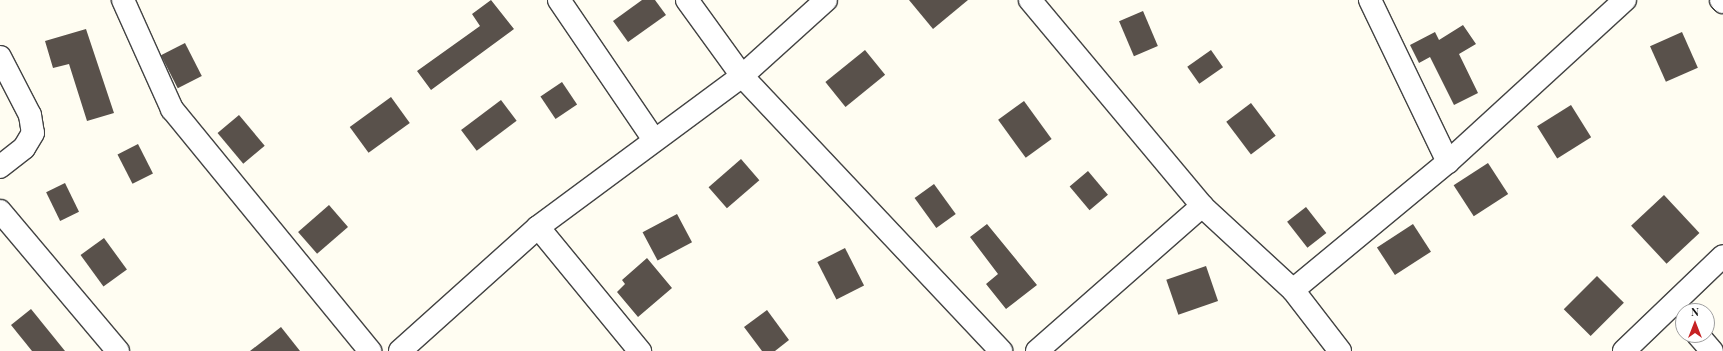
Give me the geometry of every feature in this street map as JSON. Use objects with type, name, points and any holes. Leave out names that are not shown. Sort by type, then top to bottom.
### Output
[{"type":"street","points":[[123,0],[172,109],[370,351]]},
{"type":"street","points":[[559,0],[654,140]]},
{"type":"street","points":[[686,0],[742,76],[1001,351]]},
{"type":"street","points":[[400,351],[538,227],[742,76],[826,0]]},
{"type":"street","points":[[1030,0],[1202,206],[1293,290],[1340,351]]},
{"type":"street","points":[[1370,0],[1448,162]]},
{"type":"street","points":[[1293,290],[1448,162],[1625,0]]},
{"type":"street","points":[[0,57],[30,115],[33,133],[24,148],[0,167]]},
{"type":"street","points":[[1037,351],[1202,206]]},
{"type":"street","points":[[0,211],[118,351]]},
{"type":"street","points":[[538,227],[640,351]]},
{"type":"street","points":[[1685,303],[1723,256]]},
{"type":"street","points":[[1624,351],[1675,314]]},
{"type":"street","points":[[1705,343],[1712,351]]},
{"type":"building","points":[[491,0],[514,29],[431,90],[417,71],[480,26],[472,14]]},
{"type":"building","points":[[642,0],[655,0],[666,15],[628,42],[613,21]]},
{"type":"building","points":[[909,0],[968,0],[933,29]]},
{"type":"building","points":[[1143,11],[1158,46],[1134,56],[1119,21]]},
{"type":"building","points":[[1463,25],[1476,44],[1459,54],[1478,93],[1454,105],[1430,57],[1419,63],[1410,45],[1435,32],[1439,40]]},
{"type":"building","points":[[86,29],[114,113],[87,121],[69,64],[53,68],[45,41]]},
{"type":"building","points":[[1682,32],[1698,68],[1666,82],[1650,46]]},
{"type":"building","points":[[185,43],[202,76],[178,88],[161,55]]},
{"type":"building","points":[[865,50],[885,75],[846,107],[825,82]]},
{"type":"building","points":[[1211,50],[1223,67],[1199,84],[1187,67]]},
{"type":"building","points":[[562,82],[577,104],[556,119],[540,97]]},
{"type":"building","points":[[391,97],[410,123],[369,153],[350,127]]},
{"type":"building","points":[[501,100],[517,121],[477,151],[461,130]]},
{"type":"building","points":[[1024,101],[1052,139],[1026,158],[998,120]]},
{"type":"building","points":[[1251,103],[1276,136],[1251,154],[1226,122]]},
{"type":"building","points":[[1571,105],[1591,137],[1557,158],[1537,126]]},
{"type":"building","points":[[239,115],[265,146],[243,164],[218,133]]},
{"type":"building","points":[[138,144],[153,173],[132,184],[118,154]]},
{"type":"building","points":[[741,159],[759,180],[727,208],[709,187]]},
{"type":"building","points":[[1488,163],[1508,194],[1474,216],[1454,185]]},
{"type":"building","points":[[1088,171],[1108,195],[1090,210],[1070,186]]},
{"type":"building","points":[[65,183],[79,212],[60,221],[46,192]]},
{"type":"building","points":[[934,184],[956,214],[936,228],[915,198]]},
{"type":"building","points":[[1664,195],[1699,233],[1667,264],[1631,226]]},
{"type":"building","points":[[329,205],[348,227],[317,254],[298,232]]},
{"type":"building","points":[[1306,207],[1326,233],[1307,248],[1287,222]]},
{"type":"building","points":[[677,214],[692,242],[658,261],[643,232]]},
{"type":"building","points":[[987,224],[1037,285],[1006,309],[986,284],[998,274],[970,237]]},
{"type":"building","points":[[1413,224],[1431,252],[1395,275],[1377,247]]},
{"type":"building","points":[[104,238],[127,270],[103,287],[81,255]]},
{"type":"building","points":[[845,248],[864,285],[836,299],[817,262]]},
{"type":"building","points":[[647,258],[672,288],[638,317],[617,292],[625,284],[622,280]]},
{"type":"building","points":[[1206,266],[1218,301],[1178,315],[1166,280]]},
{"type":"building","points":[[1597,276],[1624,303],[1591,336],[1564,309]]},
{"type":"building","points":[[31,309],[65,351],[32,351],[11,325]]},
{"type":"building","points":[[767,310],[789,340],[775,351],[762,351],[744,327]]},
{"type":"building","points":[[281,327],[300,351],[250,351]]}]
